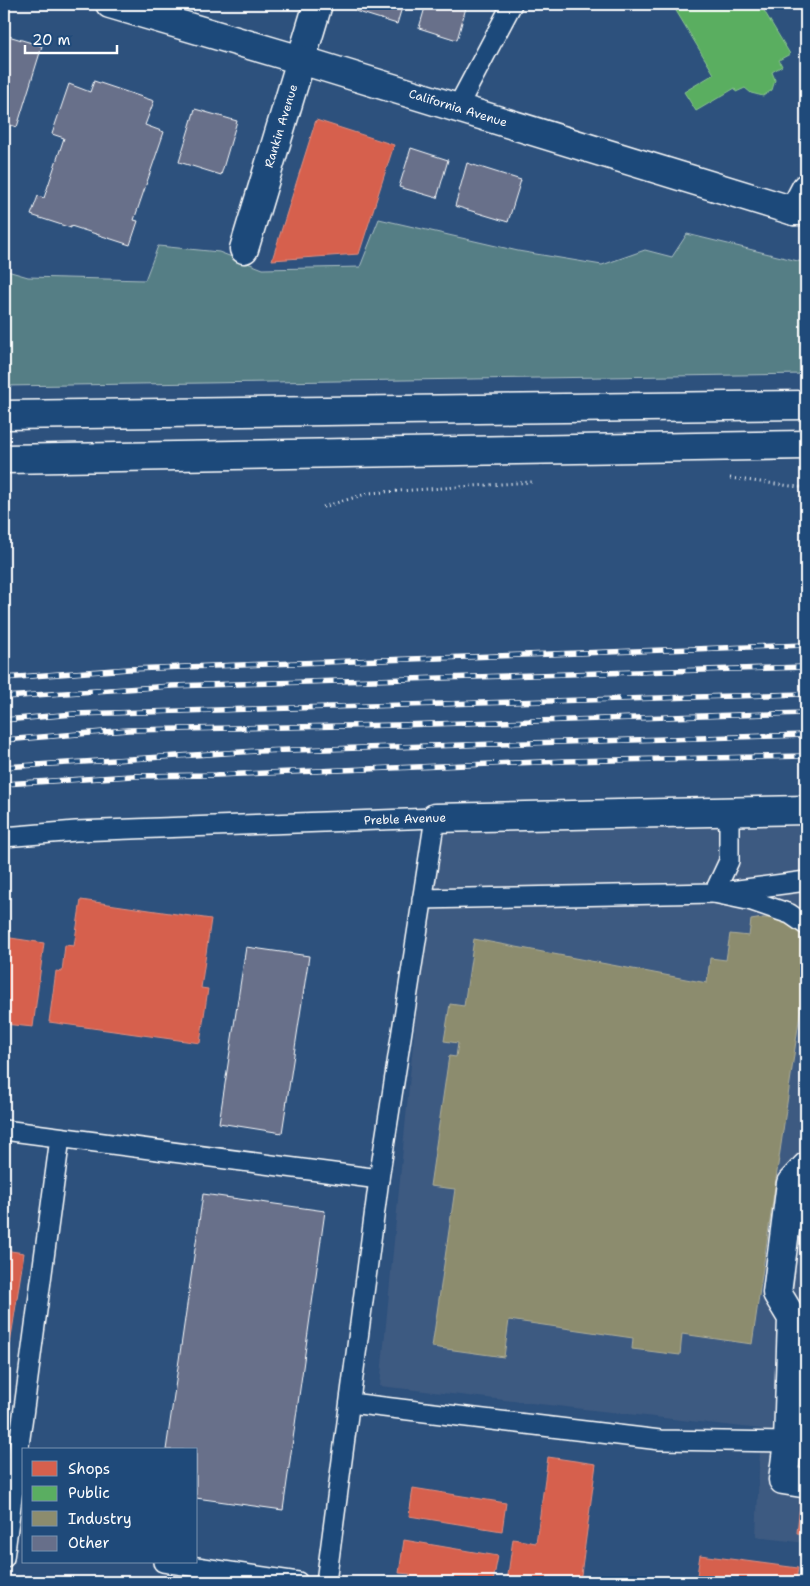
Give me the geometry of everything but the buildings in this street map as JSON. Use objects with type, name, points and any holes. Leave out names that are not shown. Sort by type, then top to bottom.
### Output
[{"type":"main road","name":"California Avenue","points":[[110,4],[457,108],[802,203]]},
{"type":"main road","name":"Rankin Avenue","points":[[244,249],[318,4]]},
{"type":"main road","points":[[4,415],[806,405]]},
{"type":"main road","points":[[4,459],[806,445]]},
{"type":"main road","name":"Preble Avenue","points":[[435,818],[806,810]]},
{"type":"main road","points":[[802,1484],[783,1480],[799,1312],[777,1294],[791,1183],[806,1167]]},
{"type":"lane","points":[[457,108],[512,4]]},
{"type":"lane","points":[[714,893],[728,861],[728,812]]},
{"type":"lane","points":[[326,1582],[379,1179],[435,818]]},
{"type":"lane","name":"Preble Avenue","points":[[4,836],[76,831],[435,818]]},
{"type":"lane","points":[[422,899],[714,893],[806,881]]},
{"type":"lane","points":[[714,893],[790,914],[806,925]]},
{"type":"lane","points":[[4,1130],[379,1179]]},
{"type":"lane","points":[[23,1448],[60,1138]]},
{"type":"lane","points":[[350,1402],[660,1440],[788,1442]]},
{"type":"lane","points":[[11,1546],[22,1454]]},
{"type":"lane","points":[[176,1564],[298,1582]]},
{"type":"path","points":[[726,477],[806,488]]},
{"type":"path","points":[[323,507],[369,493],[538,482]]},
{"type":"shaded area","points":[[806,810],[806,1543],[756,1537],[761,1429],[380,1386],[434,828]]},
{"type":"green space","points":[[379,219],[518,251],[602,265],[645,250],[672,257],[687,234],[806,263],[806,374],[4,386],[4,270],[28,277],[145,280],[158,246],[219,252],[263,269],[360,267]]},
{"type":"railway","points":[[4,678],[129,669],[806,645]]},
{"type":"railway","points":[[4,697],[172,686],[806,667]]},
{"type":"railway","points":[[4,720],[74,714],[806,694]]},
{"type":"railway","points":[[4,740],[128,730],[398,725],[806,713]]},
{"type":"railway","points":[[4,767],[257,751],[806,735]]},
{"type":"railway","points":[[4,784],[132,776],[216,775],[566,761],[806,756]]}]
